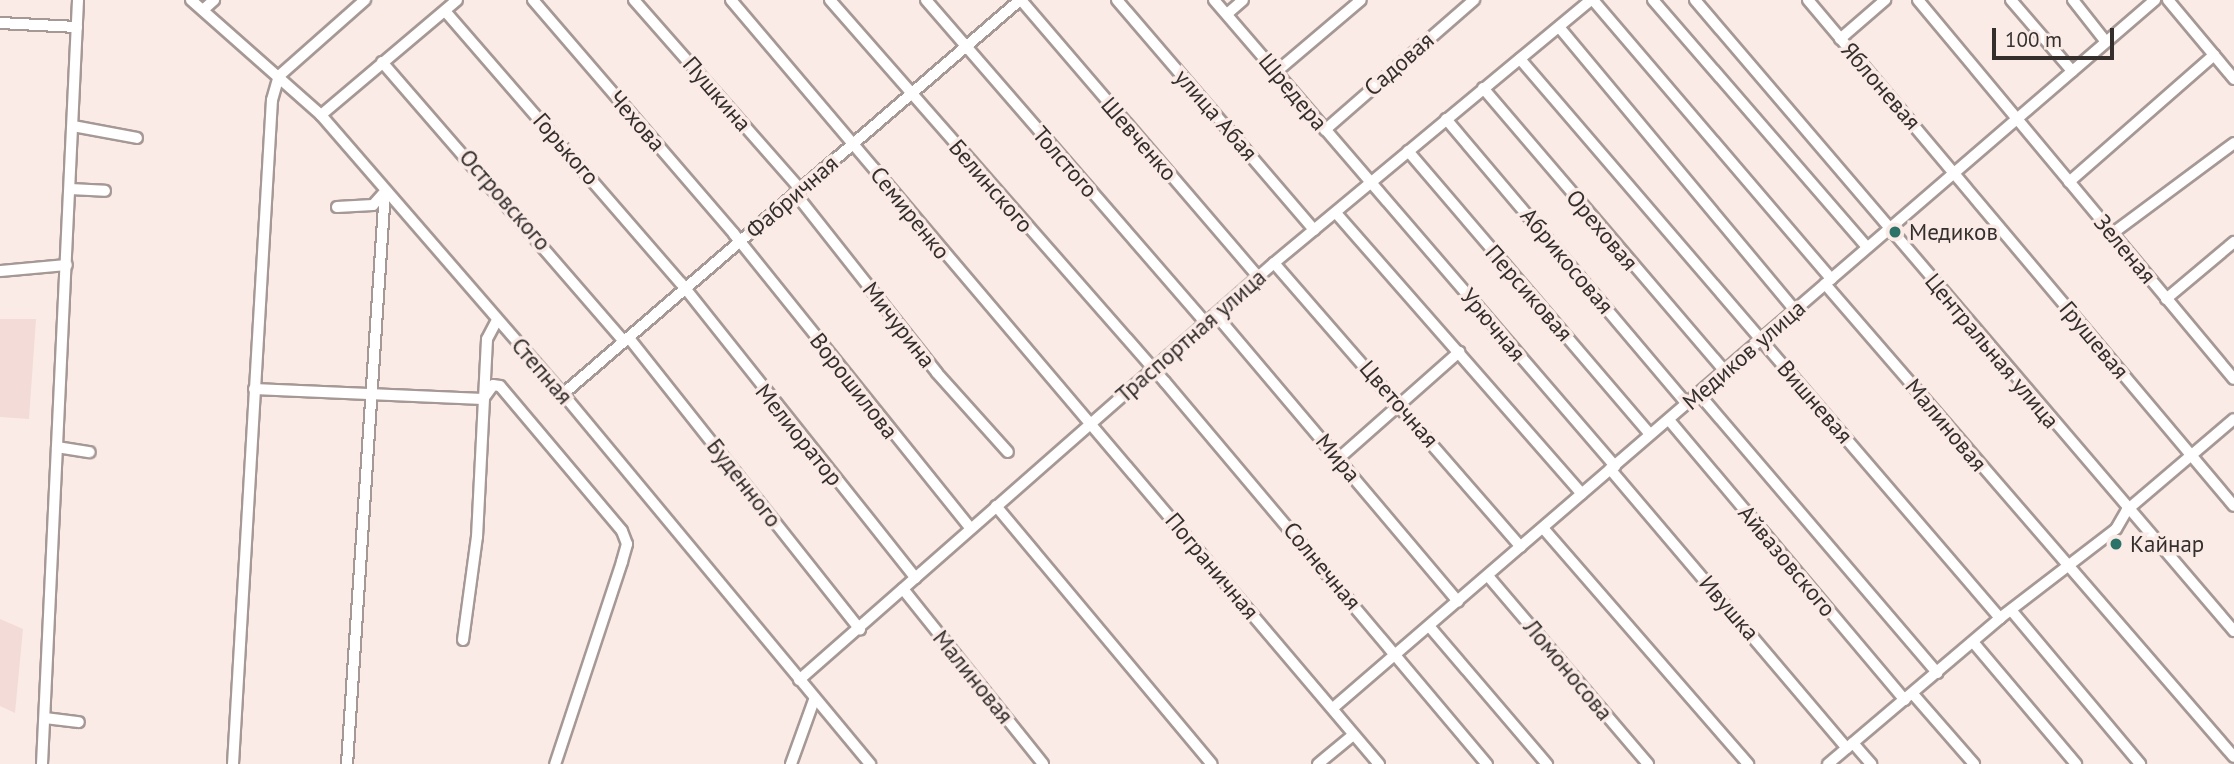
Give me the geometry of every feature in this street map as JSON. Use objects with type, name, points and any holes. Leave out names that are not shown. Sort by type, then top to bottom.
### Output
[{"type":"street","points":[[42,764],[78,0]]},
{"type":"street","name":"Степная","points":[[191,0],[321,115],[564,394],[814,700],[870,764]]},
{"type":"street","points":[[203,10],[214,0]]},
{"type":"street","points":[[233,764],[272,100],[279,76],[365,0]]},
{"type":"street","points":[[321,115],[457,0]]},
{"type":"street","name":"Чехова","points":[[533,0],[738,243]]},
{"type":"street","name":"Пушкина","points":[[634,0],[797,191]]},
{"type":"street","name":"Семиренко","points":[[731,0],[1091,425]]},
{"type":"street","name":"Белинского","points":[[830,0],[1153,371]]},
{"type":"street","name":"Толстого","points":[[926,0],[1206,323]]},
{"type":"street","name":"Фабричная","points":[[564,394],[1021,0]]},
{"type":"street","name":"Шевченко","points":[[1021,0],[1258,277]]},
{"type":"street","name":"улица Абая","points":[[1117,0],[1314,230]]},
{"type":"street","name":"Шредера","points":[[1214,0],[1373,183]]},
{"type":"street","points":[[1227,14],[1243,0]]},
{"type":"street","points":[[1276,72],[1361,0]]},
{"type":"street","name":"Садовая","points":[[1325,130],[1474,0]]},
{"type":"street","name":"Траспортная улица","points":[[799,680],[1274,263],[1592,0]]},
{"type":"street","name":"Малиновая","points":[[1592,0],[2066,566]]},
{"type":"street","points":[[1653,0],[1867,247]]},
{"type":"street","name":"Центральная улица","points":[[1695,0],[2127,510],[2234,631]]},
{"type":"street","name":"Яблоневая","points":[[1808,0],[1953,174]]},
{"type":"street","points":[[1840,39],[1885,0]]},
{"type":"street","points":[[1918,0],[2017,119]]},
{"type":"street","points":[[2011,0],[2071,71]]},
{"type":"street","points":[[2073,0],[2105,42]]},
{"type":"street","name":"Медиков улица","points":[[1333,708],[2155,0]]},
{"type":"street","points":[[2168,0],[2234,79]]},
{"type":"street","name":"Горького","points":[[445,11],[685,290]]},
{"type":"street","points":[[0,23],[77,27]]},
{"type":"street","points":[[1559,27],[1795,310]]},
{"type":"street","points":[[2069,182],[2214,54]]},
{"type":"street","name":"Вишневая","points":[[1520,59],[2000,618]]},
{"type":"street","name":"Островского","points":[[382,62],[627,339]]},
{"type":"street","name":"Ореховая","points":[[1483,88],[1724,370]]},
{"type":"street","name":"Абрикосовая","points":[[1446,119],[1687,404]]},
{"type":"street","name":"Зеленая","points":[[2017,119],[2234,379]]},
{"type":"street","points":[[73,126],[137,138]]},
{"type":"street","points":[[2113,233],[2234,143]]},
{"type":"street","name":"Персиковая","points":[[1408,151],[1650,434]]},
{"type":"street","name":"Грушевая","points":[[1953,174],[2234,506]]},
{"type":"street","name":"Урючная","points":[[1373,183],[1612,468]]},
{"type":"street","points":[[70,189],[105,191]]},
{"type":"street","points":[[337,207],[373,205],[385,191]]},
{"type":"street","points":[[347,764],[385,191]]},
{"type":"street","name":"Мичурина","points":[[797,191],[945,382],[1008,452]]},
{"type":"street","points":[[1336,213],[1582,494]]},
{"type":"street","points":[[2166,299],[2234,242]]},
{"type":"street","name":"Ворошилова","points":[[738,243],[971,529]]},
{"type":"street","name":"Цветочная","points":[[1274,263],[1521,547]]},
{"type":"street","points":[[0,271],[67,265]]},
{"type":"street","name":"Мелиоратор","points":[[685,290],[916,578]]},
{"type":"street","name":"Мира","points":[[1216,315],[1458,601]]},
{"type":"street","points":[[463,640],[477,537],[487,339],[497,320]]},
{"type":"street","name":"Буденного","points":[[627,339],[860,629]]},
{"type":"street","points":[[1338,458],[1459,352]]},
{"type":"street","name":"Солнечная","points":[[1153,371],[1487,764]]},
{"type":"street","points":[[483,399],[493,385],[500,386],[622,531],[627,544],[555,764]]},
{"type":"street","points":[[254,389],[483,399]]},
{"type":"street","points":[[1699,394],[1937,673]]},
{"type":"street","points":[[1828,764],[2000,618],[2116,529],[2127,510],[2234,419]]},
{"type":"street","name":"Айвазовского","points":[[1669,420],[1909,697],[1974,764]]},
{"type":"street","name":"Пограничная","points":[[1091,425],[1379,764]]},
{"type":"street","points":[[57,447],[90,452]]},
{"type":"street","name":"Ивушка","points":[[1612,468],[1850,746],[1871,764]]},
{"type":"street","points":[[996,506],[1212,764]]},
{"type":"street","points":[[1543,528],[1748,764]]},
{"type":"street","points":[[2066,566],[2234,757]]},
{"type":"street","name":"Ломоносова","points":[[1488,576],[1648,764]]},
{"type":"street","name":"Малиновая","points":[[903,589],[1043,764]]},
{"type":"street","points":[[2011,610],[2140,764]]},
{"type":"street","points":[[1429,626],[1547,764]]},
{"type":"street","points":[[1973,642],[2077,764]]},
{"type":"street","points":[[791,764],[814,700]]},
{"type":"street","points":[[45,718],[79,722]]},
{"type":"street","points":[[1318,764],[1353,735]]},
{"type":"shaded area","points":[[0,319],[36,319],[29,419],[0,417]]},
{"type":"shaded area","points":[[0,619],[23,629],[15,713],[0,706]]},
{"type":"place","name":"Медиков","points":[[1895,232]]},
{"type":"place","name":"Кайнар","points":[[2116,544]]}]
